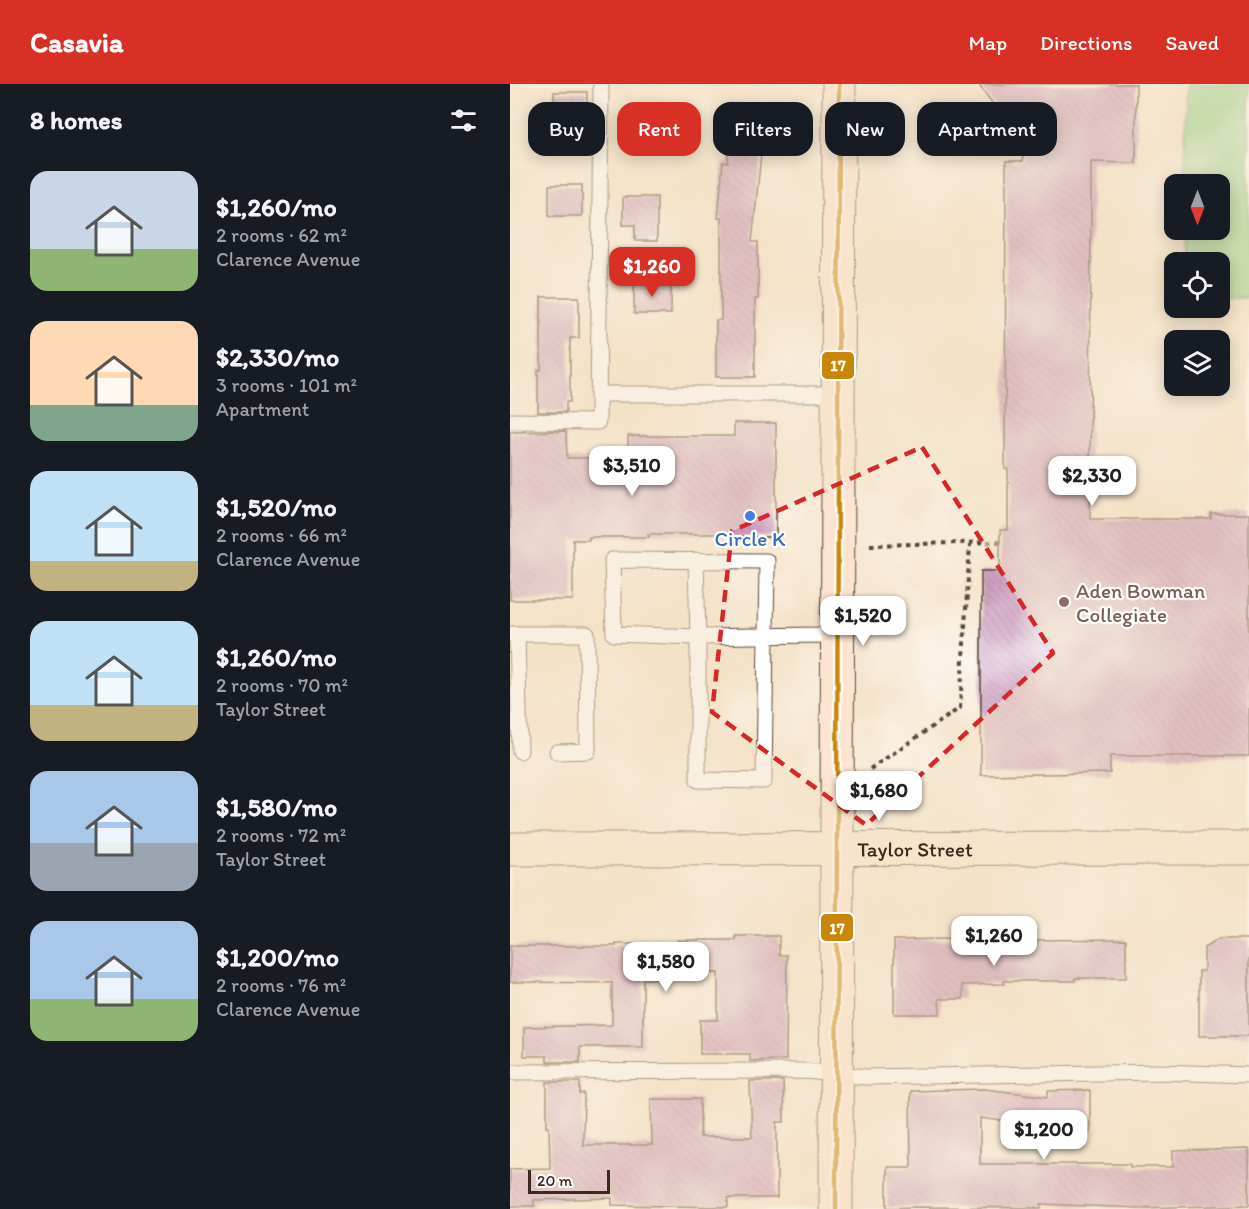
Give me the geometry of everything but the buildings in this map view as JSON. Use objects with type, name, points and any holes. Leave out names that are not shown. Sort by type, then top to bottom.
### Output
[{"type":"main road","points":[[836,1209],[839,84]]},
{"type":"main road","name":"Taylor Street","points":[[510,849],[1249,848]]},
{"type":"lane","points":[[510,422],[598,422],[601,84]]},
{"type":"lane","points":[[598,394],[839,394]]},
{"type":"lane","points":[[614,634],[612,560],[696,560],[766,561],[764,781],[699,780],[696,560]]},
{"type":"lane","points":[[520,751],[514,634],[698,637],[838,635]]},
{"type":"lane","points":[[557,752],[588,751],[587,634]]},
{"type":"lane","points":[[510,1072],[806,1071],[867,1077],[1160,1072],[1249,1075]]},
{"type":"path","points":[[870,545],[1000,543]]},
{"type":"path","points":[[870,769],[960,708],[970,544]]},
{"type":"highlighted area","points":[[922,447],[1053,653],[866,825],[712,712],[732,531]]},
{"type":"green space","points":[[1186,84],[1249,84],[1249,298],[1230,298],[1230,252],[1184,252],[1185,240],[1230,240],[1230,174],[1185,174]]},
{"type":"transit line","name":"17","points":[[836,1209],[839,84]]},
{"type":"place","name":"Circle K","points":[[750,516]]},
{"type":"place","name":"Aden Bowman Collegiate","points":[[1064,602]]}]
